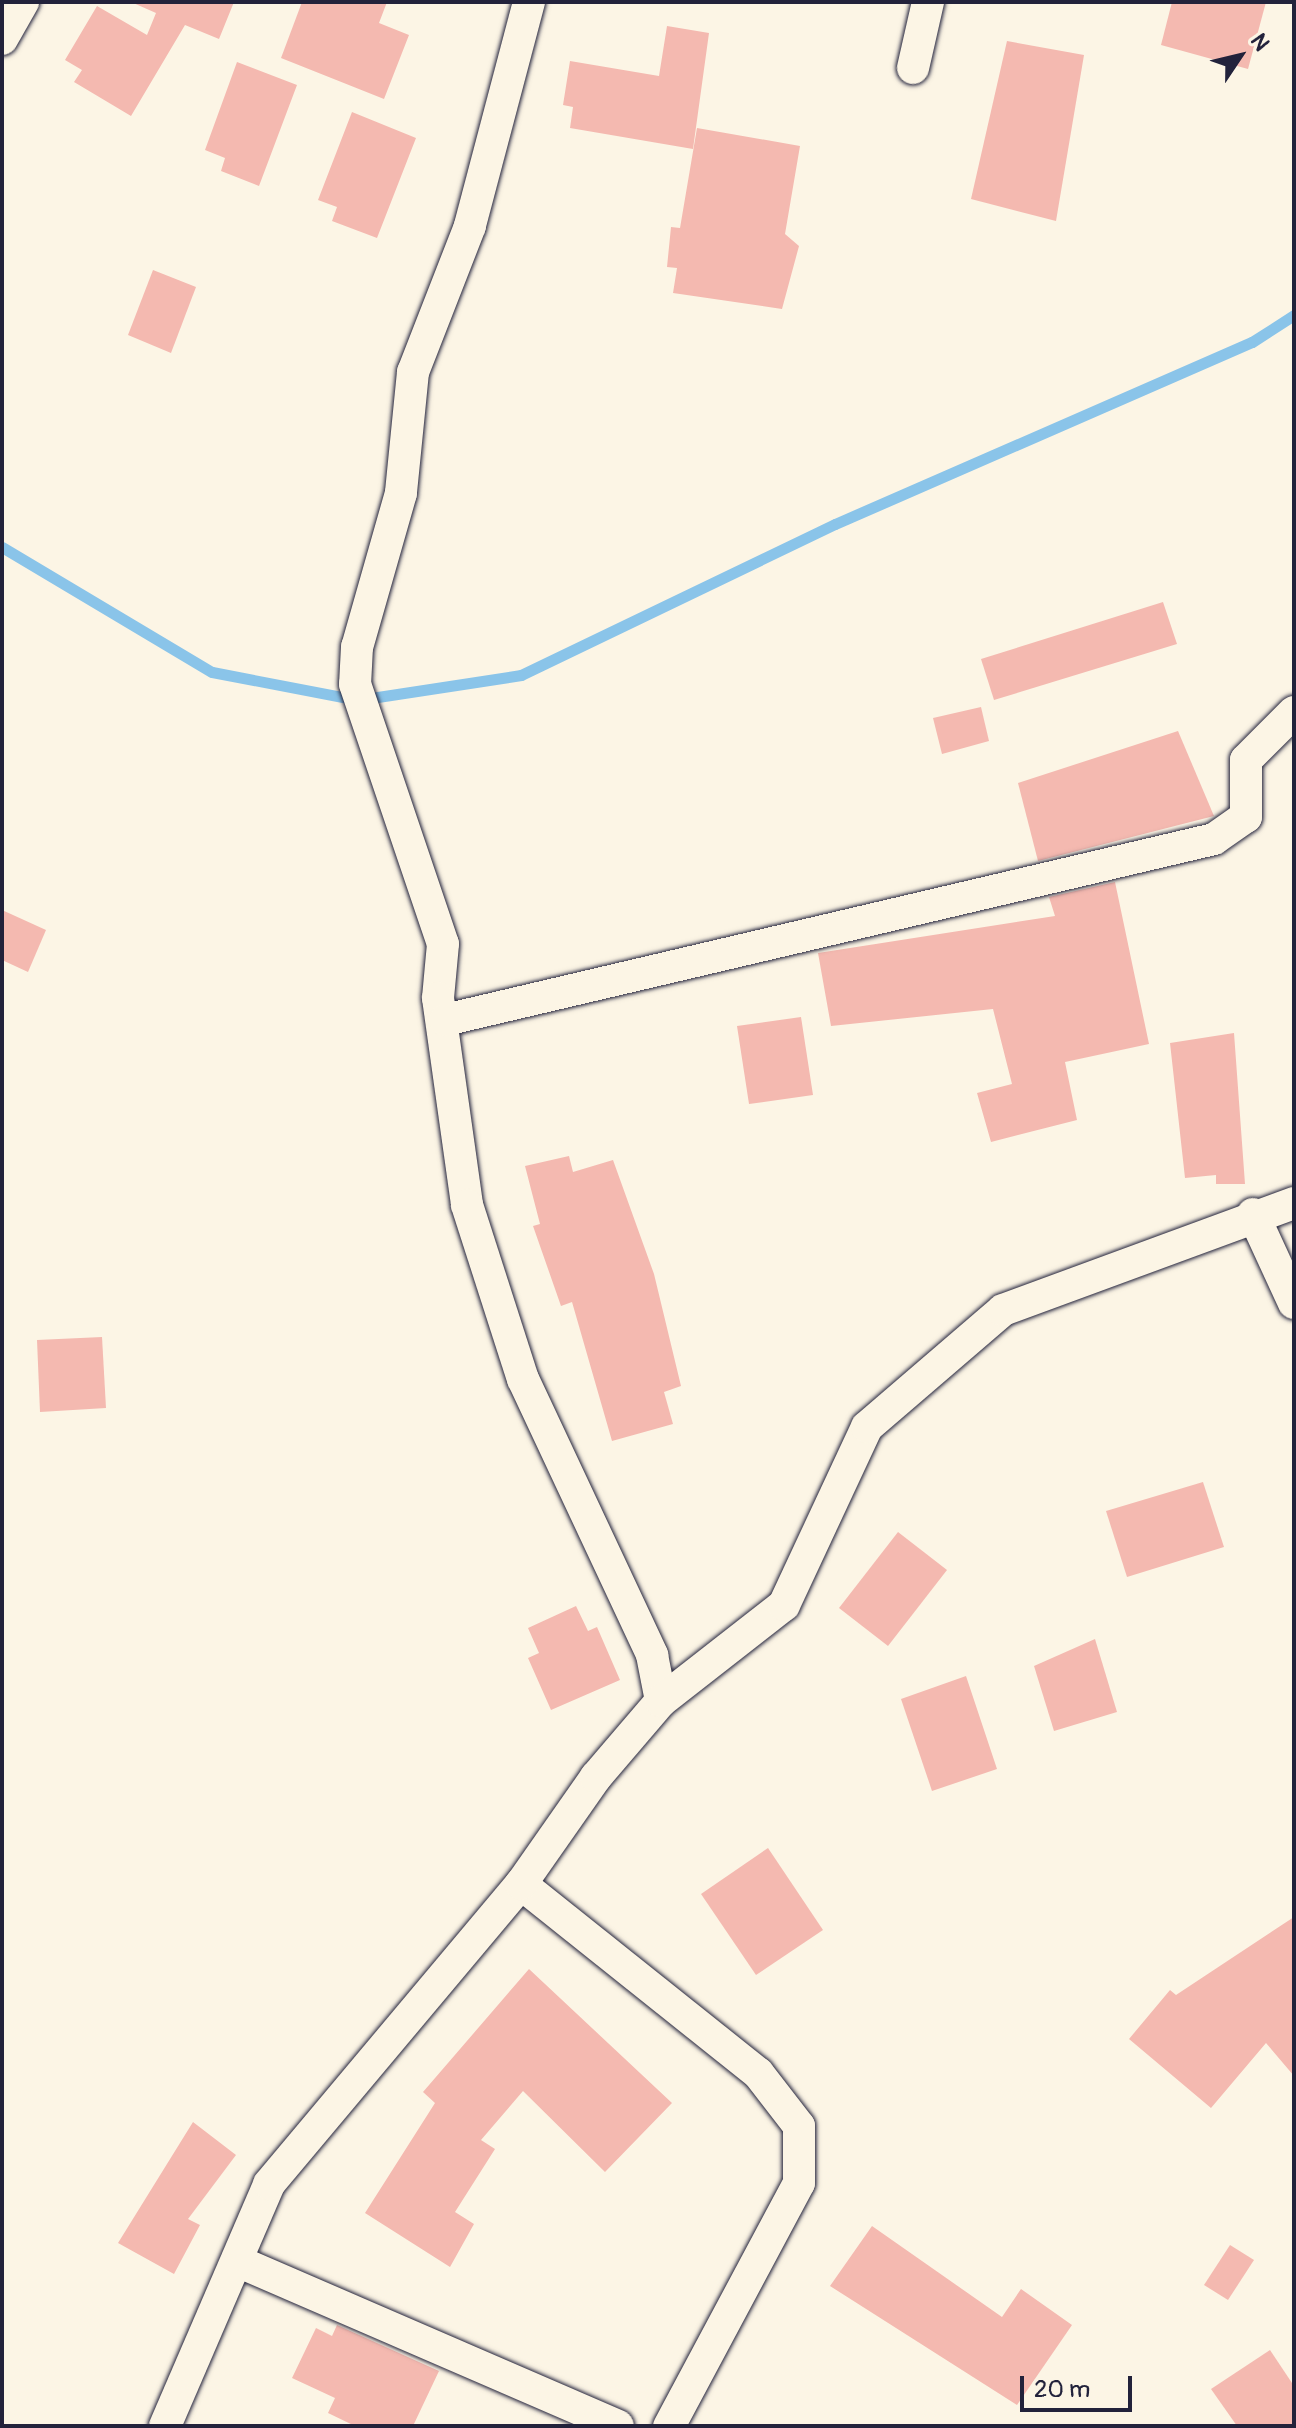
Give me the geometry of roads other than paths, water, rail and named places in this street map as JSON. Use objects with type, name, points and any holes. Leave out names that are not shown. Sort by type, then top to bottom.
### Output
[{"type":"street","points":[[2,39],[23,2]]},
{"type":"street","points":[[529,2],[470,226],[423,333],[395,520],[357,647],[355,684],[366,730],[443,944],[438,998],[445,1020],[455,1148],[477,1234],[523,1379],[652,1655],[661,1701]]},
{"type":"street","points":[[913,68],[928,2]]},
{"type":"street","points":[[445,1020],[1214,839],[1246,817],[1246,760],[1294,712]]},
{"type":"street","points":[[165,2426],[179,2379],[237,2261],[269,2184],[521,1884],[596,1777],[661,1701],[784,1605],[867,1427],[978,1330],[1026,1300],[1253,1214],[1294,1203]]},
{"type":"street","points":[[1253,1214],[1294,1303]]},
{"type":"street","points":[[521,1884],[758,2073],[799,2126],[799,2183],[669,2426]]},
{"type":"street","points":[[237,2261],[618,2426]]},
{"type":"waterway","points":[[2,547],[212,672],[358,700],[521,675],[835,524],[1252,342],[1294,315]]}]
